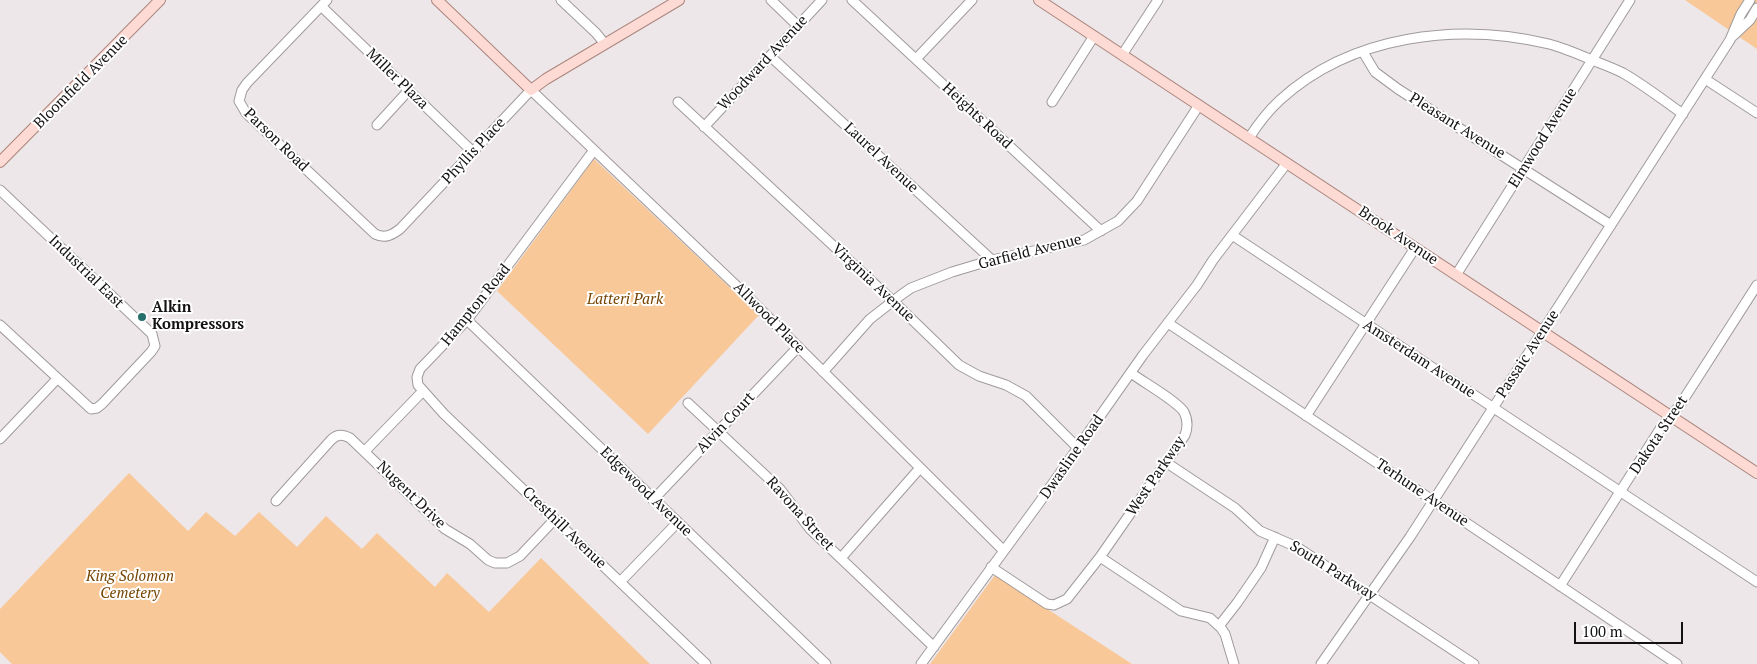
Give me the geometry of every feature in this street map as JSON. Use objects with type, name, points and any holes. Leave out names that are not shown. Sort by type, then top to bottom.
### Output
[{"type":"main road","name":"Bloomfield Avenue","points":[[0,162],[160,0]]},
{"type":"main road","points":[[437,0],[531,90],[546,79],[679,0]]},
{"type":"main road","name":"Brook Avenue","points":[[1039,0],[1757,473]]},
{"type":"street","points":[[561,0],[605,44]]},
{"type":"street","points":[[771,0],[798,26]]},
{"type":"street","name":"Woodward Avenue","points":[[704,127],[822,0]]},
{"type":"street","name":"Heights Road","points":[[852,0],[1101,231]]},
{"type":"street","points":[[916,59],[972,0]]},
{"type":"street","points":[[1122,55],[1158,0]]},
{"type":"street","name":"Elmwood Avenue","points":[[1456,276],[1630,0]]},
{"type":"street","name":"Passaic Avenue","points":[[1321,664],[1434,501],[1730,40],[1741,14],[1750,0]]},
{"type":"street","name":"Miller Plaza","points":[[324,3],[473,152]]},
{"type":"street","name":"Parson Road","points":[[324,3],[242,90],[239,101],[241,107],[375,234],[381,237],[394,234],[417,211]]},
{"type":"street","name":"Passaic Avenue","points":[[1730,40],[1750,20],[1757,8]]},
{"type":"street","points":[[1249,138],[1270,110],[1293,89],[1327,67],[1362,52],[1406,40],[1452,34],[1494,35],[1550,44],[1622,73],[1683,114]]},
{"type":"street","points":[[1052,102],[1094,36]]},
{"type":"street","name":"Pleasant Avenue","points":[[1362,52],[1375,72],[1398,89],[1611,225]]},
{"type":"street","name":"Laurel Avenue","points":[[770,56],[992,260]]},
{"type":"street","points":[[1705,79],[1757,113]]},
{"type":"street","points":[[377,124],[409,90]]},
{"type":"street","name":"Allwood Place","points":[[531,90],[708,258],[1003,550]]},
{"type":"street","name":"Phyllis Place","points":[[417,211],[531,90]]},
{"type":"street","name":"Virginia Avenue","points":[[678,102],[893,301],[959,366],[974,374],[1006,385],[1026,396],[1078,448]]},
{"type":"street","name":"Garfield Avenue","points":[[824,372],[870,320],[911,288],[952,272],[992,260],[1084,240],[1118,221],[1138,202],[1199,105]]},
{"type":"street","name":"Hampton Road","points":[[423,391],[418,385],[417,376],[420,368],[467,320],[594,150]]},
{"type":"street","name":"Dwasline Road","points":[[921,664],[1078,448],[1143,354],[1197,285],[1232,235],[1287,163]]},
{"type":"street","name":"Industrial East","points":[[0,190],[152,334],[155,346],[145,359],[97,408],[91,409],[57,379]]},
{"type":"street","name":"Amsterdam Avenue","points":[[1232,235],[1757,582]]},
{"type":"street","points":[[1306,416],[1415,248]]},
{"type":"street","name":"Dakota Street","points":[[1560,586],[1662,426],[1680,405],[1757,285]]},
{"type":"street","name":"Edgewood Avenue","points":[[467,320],[826,664]]},
{"type":"street","name":"Terhune Avenue","points":[[1168,323],[1677,664]]},
{"type":"street","points":[[0,325],[57,379],[0,439]]},
{"type":"street","name":"Alvin Court","points":[[653,500],[798,347]]},
{"type":"street","name":"West Parkway","points":[[991,567],[1047,604],[1054,605],[1067,599],[1100,557],[1186,435],[1188,428],[1185,413],[1180,407],[1130,373]]},
{"type":"street","points":[[365,452],[423,391]]},
{"type":"street","name":"Cresthill Avenue","points":[[423,391],[444,414],[706,664]]},
{"type":"street","name":"Ravona Street","points":[[688,403],[780,489],[810,529],[934,647]]},
{"type":"street","name":"Nugent Drive","points":[[276,501],[334,437],[344,435],[350,438],[445,529],[470,544],[488,560],[495,563],[507,563],[520,556],[555,519]]},
{"type":"street","name":"South Parkway","points":[[1167,462],[1235,508],[1260,531],[1297,547],[1474,664]]},
{"type":"street","points":[[840,558],[920,468]]},
{"type":"street","points":[[620,582],[678,523]]},
{"type":"street","points":[[1219,626],[1261,568],[1275,538]]},
{"type":"street","points":[[1100,557],[1181,611],[1204,616],[1219,626],[1225,634],[1234,664]]},
{"type":"green space","points":[[1685,0],[1757,0],[1757,49]]},
{"type":"green space","name":"Latteri Park","points":[[594,159],[759,315],[648,434],[497,291]]},
{"type":"green space","name":"King Solomon Cemetery","points":[[129,473],[188,531],[206,512],[235,536],[259,512],[297,547],[326,516],[362,549],[377,533],[435,587],[447,573],[489,612],[541,558],[650,664],[12,664],[0,652],[0,609]]},
{"type":"green space","points":[[995,575],[1132,664],[930,664]]},
{"type":"place","name":"Alkin Kompressors","points":[[142,317]]}]
